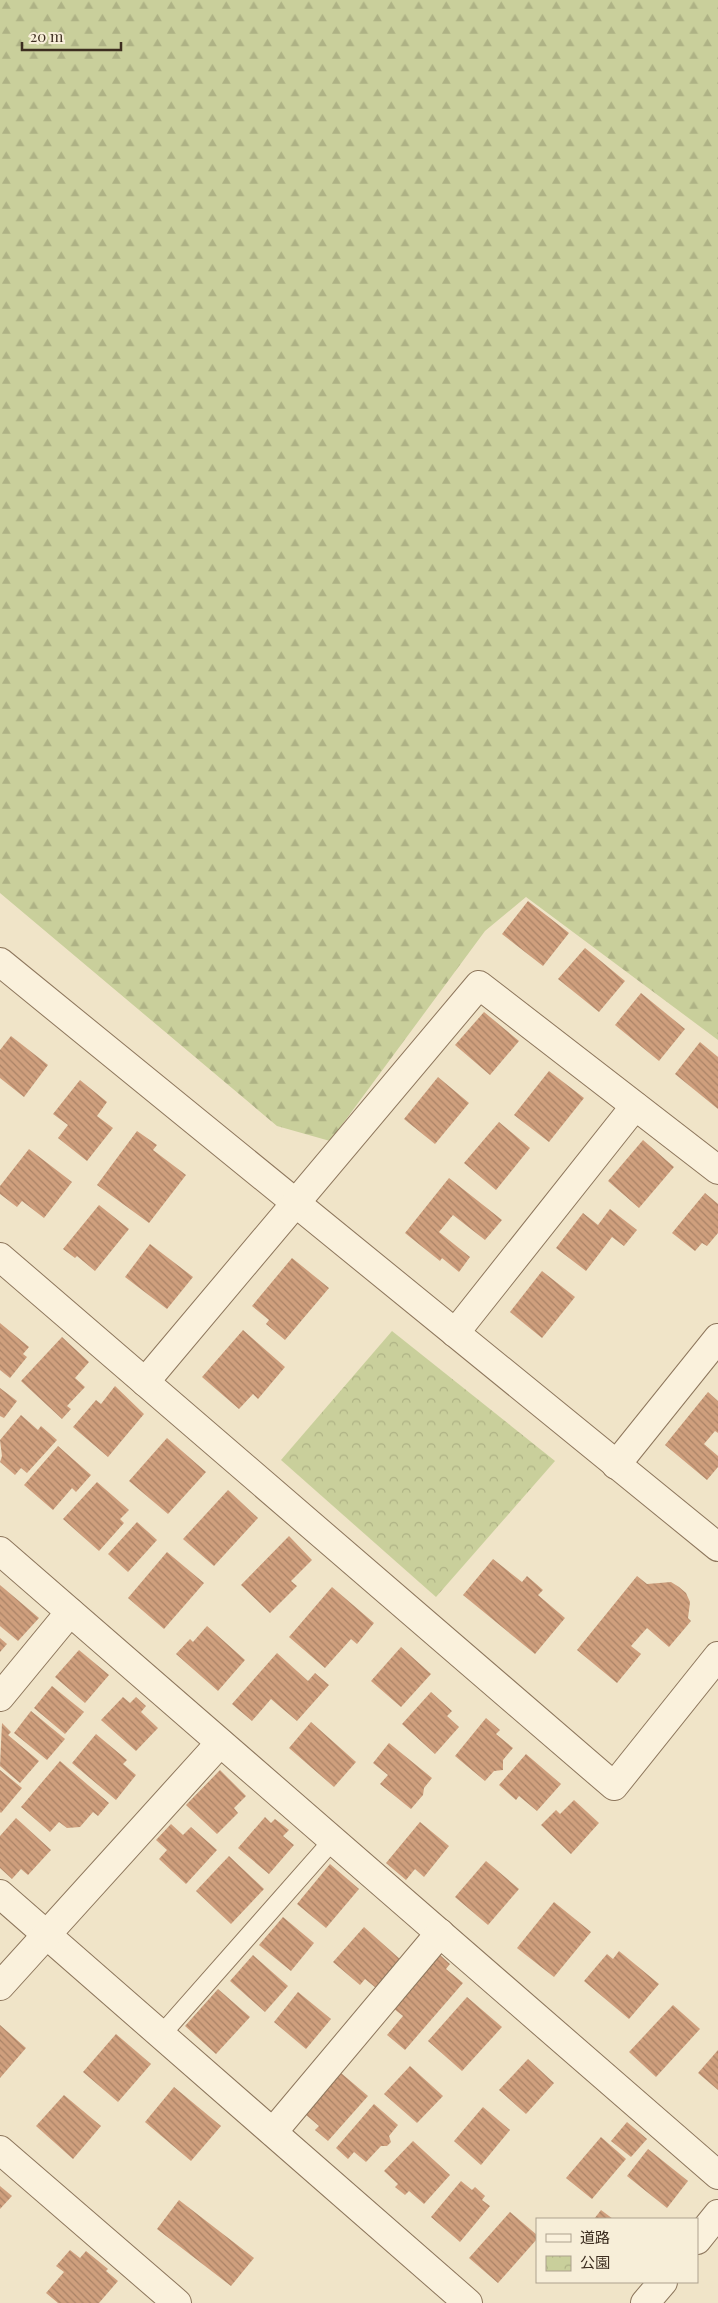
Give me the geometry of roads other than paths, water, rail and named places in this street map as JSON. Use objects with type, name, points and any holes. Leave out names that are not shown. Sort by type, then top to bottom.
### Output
[{"type":"street","points":[[0,962],[718,1547]]},
{"type":"street","points":[[145,1382],[479,985],[718,1170]]},
{"type":"street","points":[[455,1333],[636,1106]]},
{"type":"street","points":[[0,1257],[614,1786],[718,1656]]},
{"type":"street","points":[[616,1465],[718,1338]]},
{"type":"street","points":[[0,1551],[718,2175]]},
{"type":"street","points":[[0,1697],[70,1612]]},
{"type":"street","points":[[0,1986],[220,1742]]},
{"type":"street","points":[[0,1894],[468,2303]]},
{"type":"street","points":[[273,2132],[440,1933]]},
{"type":"street","points":[[0,2150],[177,2303]]},
{"type":"street","points":[[698,2239],[718,2214]]},
{"type":"street","points":[[645,2303],[662,2283]]},
{"type":"lane","points":[[161,2035],[333,1840]]}]
